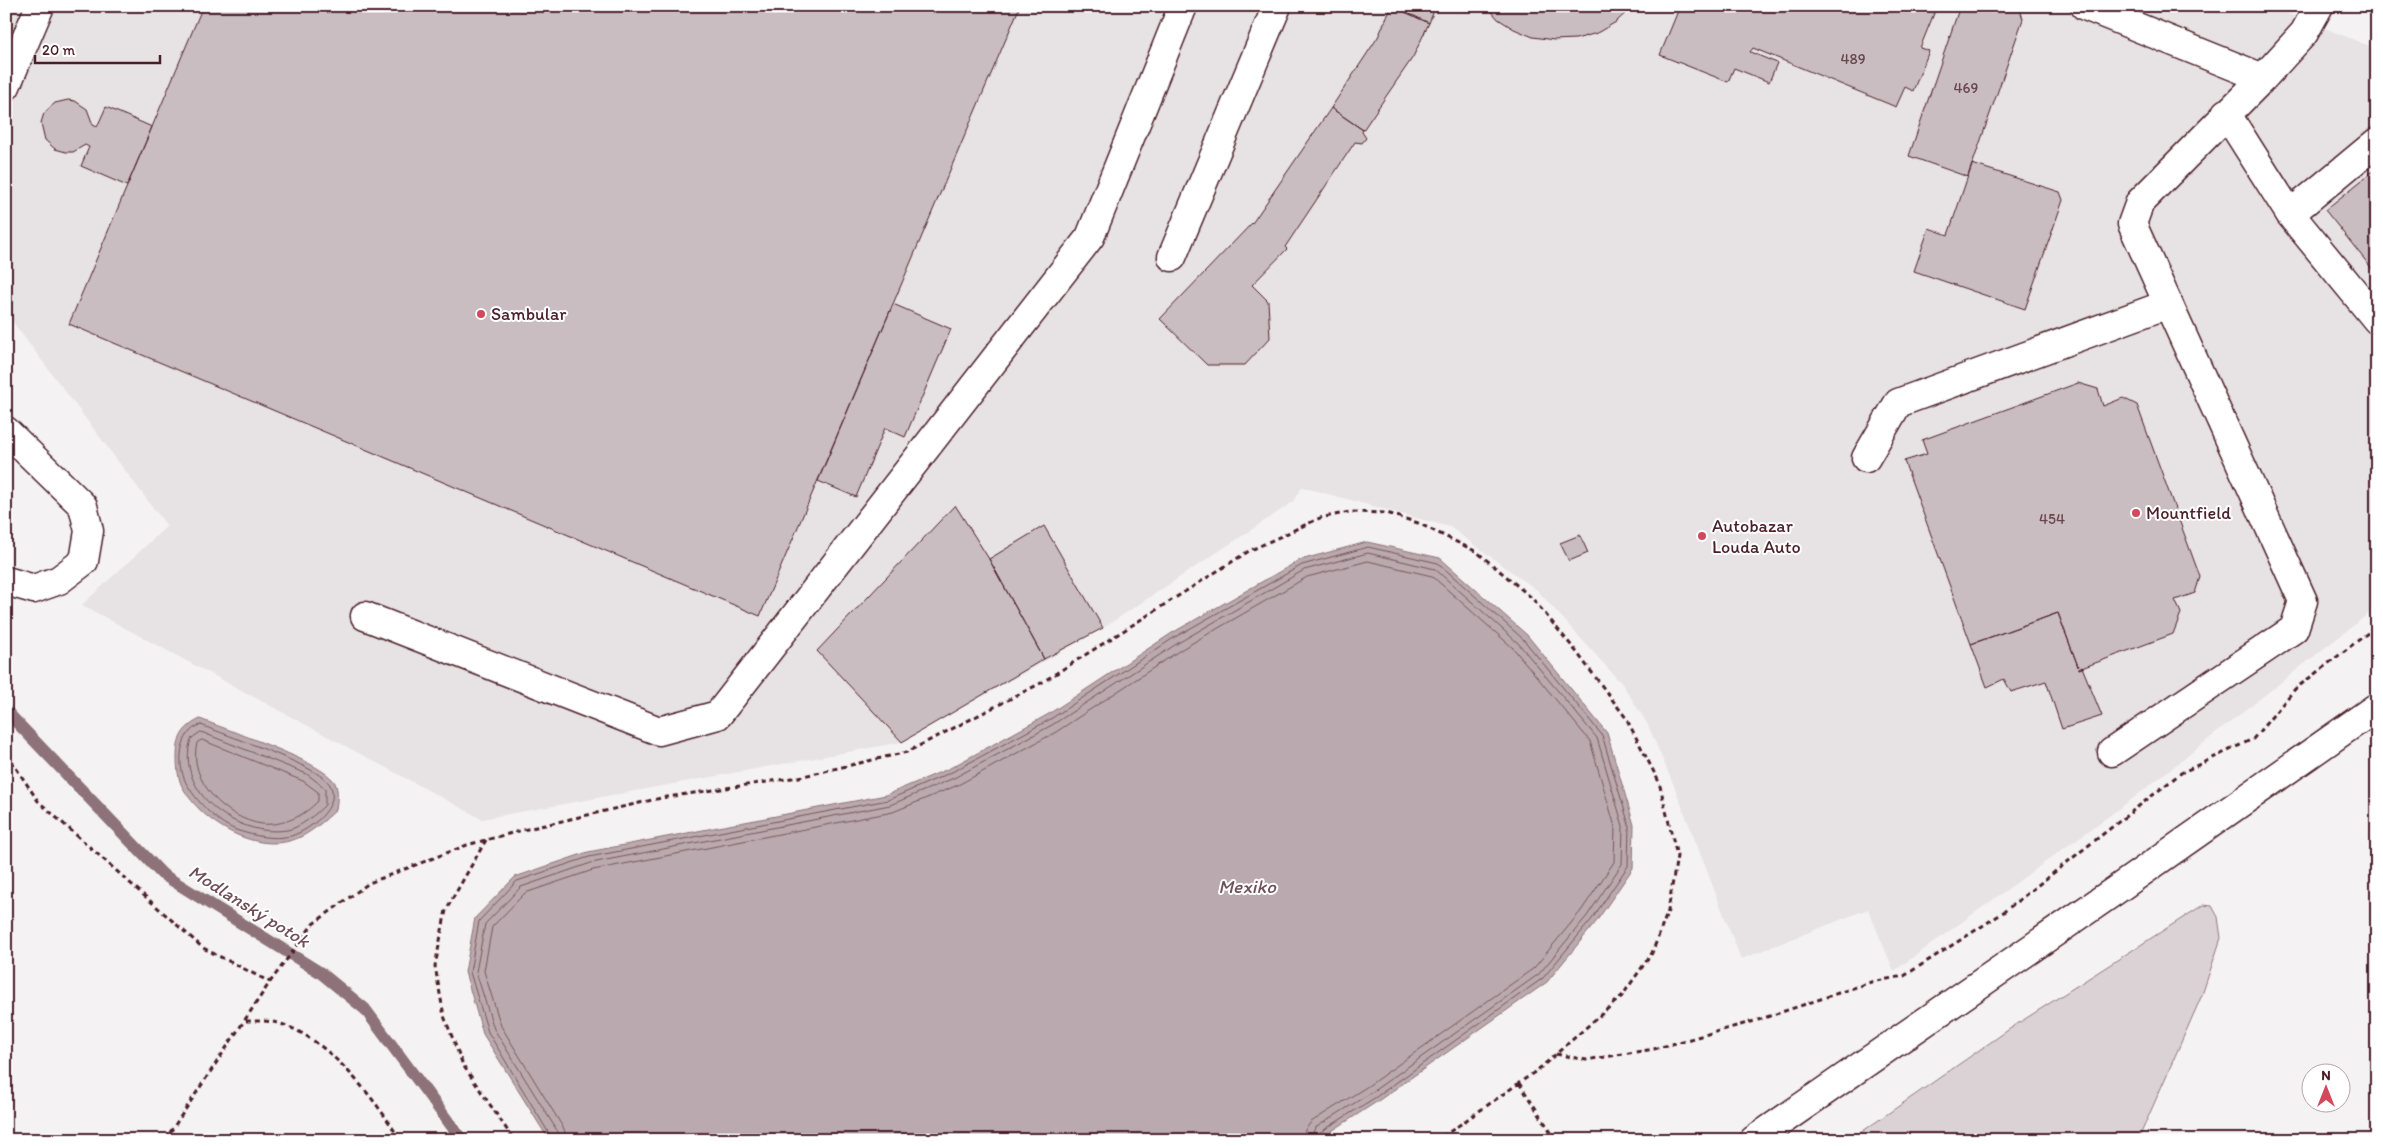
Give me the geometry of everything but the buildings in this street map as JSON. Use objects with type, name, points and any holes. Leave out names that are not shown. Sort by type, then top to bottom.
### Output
[{"type":"main road","points":[[6,86],[40,6]]},
{"type":"main road","points":[[365,616],[659,731],[718,715],[1090,237],[1183,6]]},
{"type":"main road","points":[[1172,257],[1277,6]]},
{"type":"main road","points":[[2085,6],[2263,78]]},
{"type":"main road","points":[[2112,752],[2294,629],[2303,601],[2132,224],[2140,202],[2226,113],[2263,78],[2304,32],[2319,6]]},
{"type":"main road","points":[[2226,113],[2290,214],[2377,320]]},
{"type":"main road","points":[[2290,214],[2377,142]]},
{"type":"main road","points":[[1866,458],[1898,403],[2168,304]]},
{"type":"main road","points":[[6,430],[83,506],[89,531],[84,561],[59,580],[34,589],[6,581]]},
{"type":"main road","points":[[1754,1140],[2377,707]]},
{"type":"path","points":[[2372,6],[2377,8]]},
{"type":"path","points":[[165,1140],[270,982],[313,924],[369,883],[467,845],[486,840],[662,798],[799,777],[907,752],[1042,683],[1249,552],[1320,518],[1349,512],[1387,513],[1418,523],[1477,552],[1532,598],[1575,650],[1626,718],[1659,782],[1677,856],[1668,911],[1662,928],[1652,953],[1622,996],[1556,1054],[1519,1083],[1438,1140]]},
{"type":"path","points":[[1556,1054],[1586,1060],[1654,1049],[1758,1020],[1870,982],[1904,976],[2001,914],[2181,773],[2253,739],[2295,689],[2377,626]]},
{"type":"path","points":[[6,753],[38,800],[203,948],[270,982]]},
{"type":"path","points":[[486,840],[446,910],[435,966],[444,1016],[463,1065],[514,1140]]},
{"type":"path","points":[[245,1020],[280,1023],[317,1043],[354,1077],[388,1119],[400,1140]]},
{"type":"path","points":[[1519,1083],[1556,1140]]},
{"type":"shaded area","points":[[6,6],[2269,6],[2377,49],[2377,607],[2131,800],[1894,971],[1868,909],[1741,959],[1675,788],[1647,723],[1623,685],[1537,590],[1450,527],[1302,487],[1293,502],[1103,628],[902,742],[482,819],[82,605],[167,526],[6,313]]},
{"type":"shaded area","points":[[2203,905],[2212,906],[2218,917],[2221,938],[2202,995],[2138,1140],[1850,1140],[2014,1026]]},
{"type":"water","name":"Mexiko","points":[[1367,542],[1440,558],[1527,635],[1607,733],[1634,825],[1633,868],[1596,922],[1547,982],[1378,1101],[1318,1140],[549,1140],[483,1034],[465,972],[475,918],[515,877],[588,852],[886,795],[950,768],[1047,715],[1172,633],[1300,560]]},
{"type":"water","points":[[200,719],[294,756],[327,775],[335,783],[337,789],[336,810],[305,835],[278,843],[246,838],[230,832],[216,823],[192,801],[181,785],[178,773],[177,751],[182,734],[189,726]]},
{"type":"waterway","name":"Modlanský potok","points":[[6,711],[162,874],[321,973],[365,1009],[462,1140]]},
{"type":"place","name":"Sambular","points":[[481,314]]},
{"type":"place","name":"Mountfield","points":[[2136,513]]},
{"type":"place","name":"Autobazar Louda Auto","points":[[1702,536]]}]
